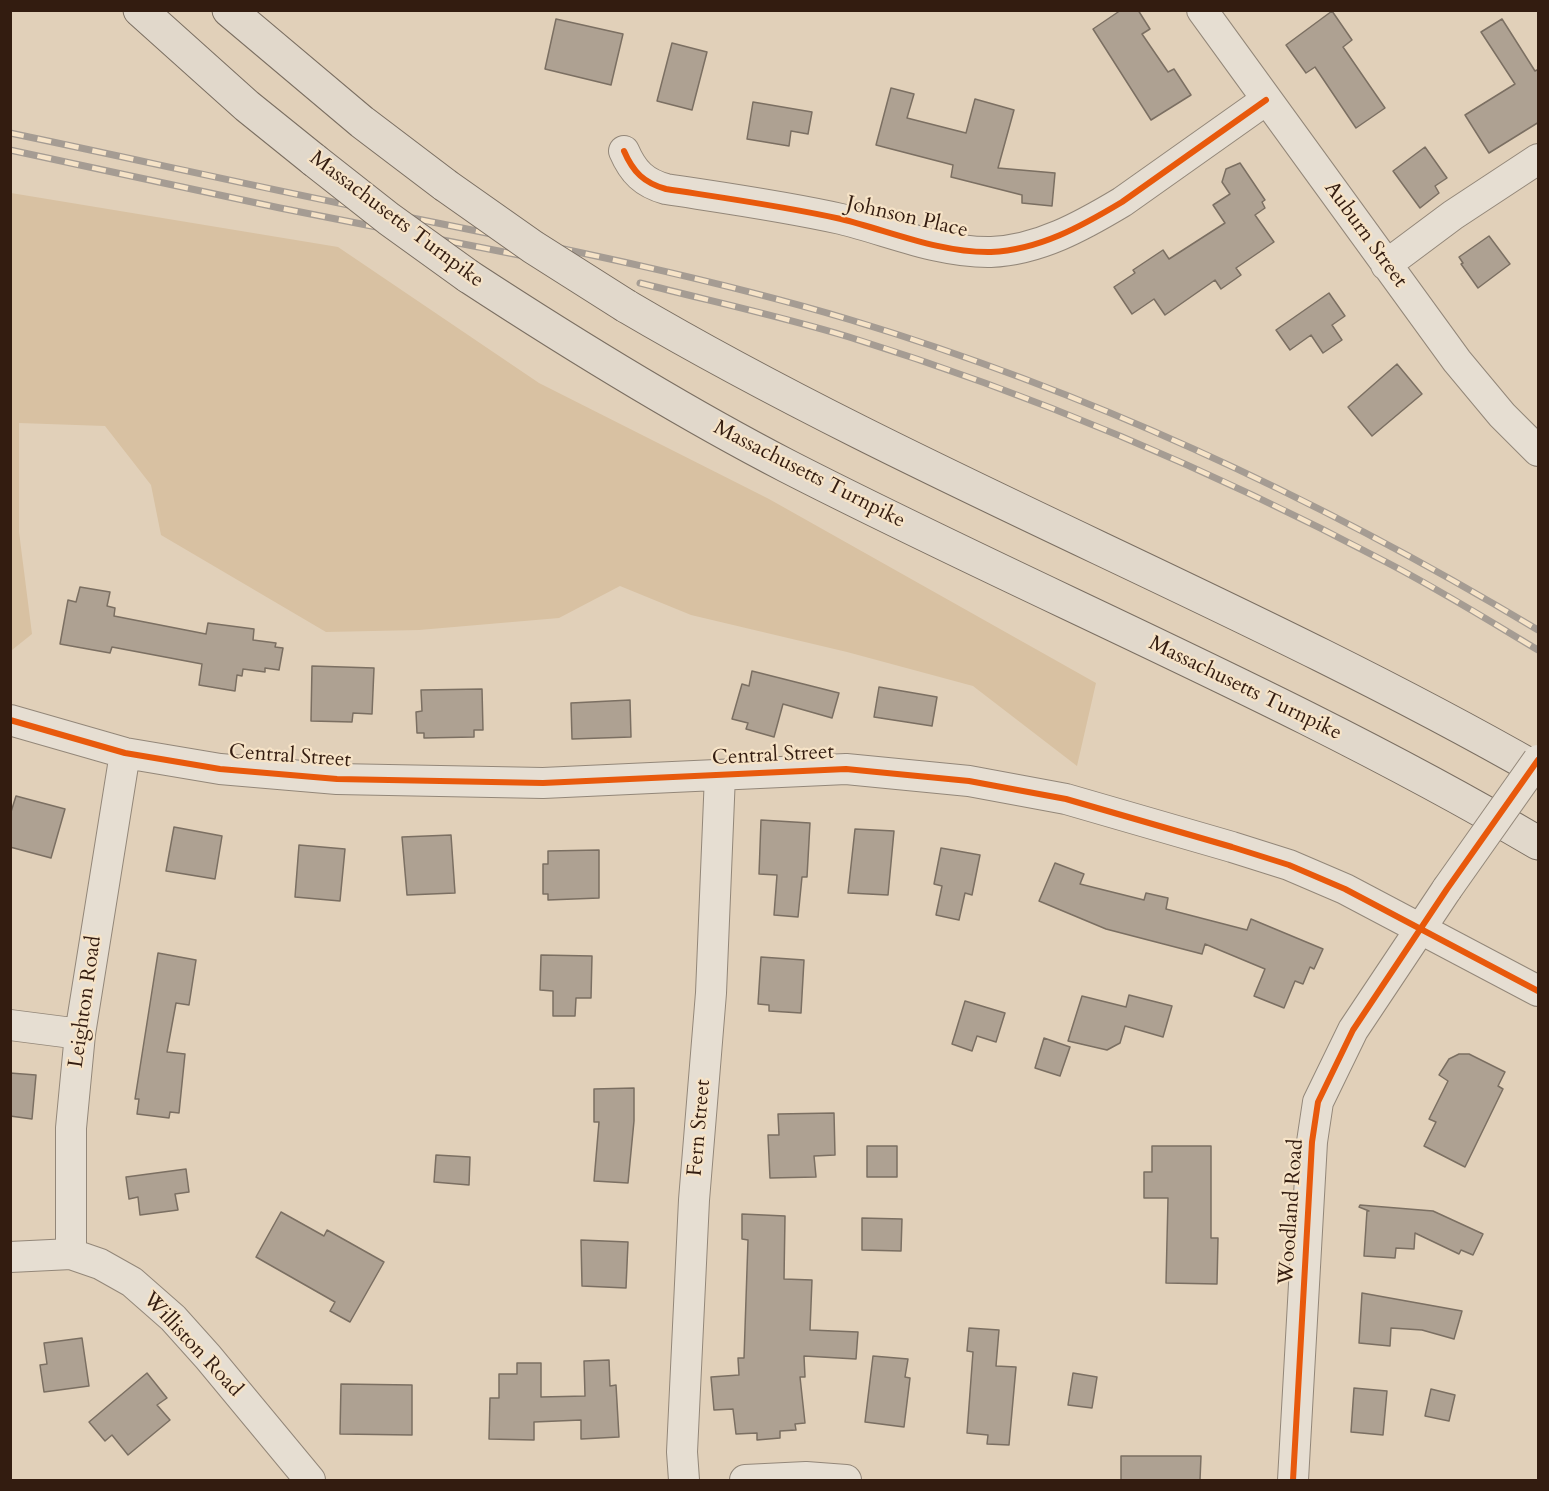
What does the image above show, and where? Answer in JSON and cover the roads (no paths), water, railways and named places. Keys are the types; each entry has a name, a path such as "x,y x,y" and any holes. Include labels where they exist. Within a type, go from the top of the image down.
{"highway":[{"name":"Massachusetts Turnpike","path":"140,10 247,106 381,213 468,276 604,363 741,442 836,491 1359,744 1469,802 1539,843"},
{"path":"229,10 362,122 446,185 533,247 626,306 848,427 1337,664 1539,770"}],"street":[{"name":"Auburn Street","path":"1202,10 1386,265 1479,389 1539,451"},
{"name":"Johnson Place","path":"624,151 636,172 644,180 666,189 808,212 950,248 992,252 1013,249 1056,237 1100,215 1122,202 1266,100"},
{"path":"1386,265 1453,215 1539,159"},
{"name":"Central Street","path":"10,720 125,753 220,769 337,779 543,783 846,769 969,781 1066,799 1289,865 1345,889 1539,991"},
{"name":"Leighton Road","path":"71,1254 71,1128 80,1034 125,753"},
{"name":"Woodland Road","path":"1293,1480 1312,1142 1318,1102 1353,1030 1447,889 1539,760"},
{"name":"Fern Street","path":"684,1480 682,1452 693,1212 711,993 720,775"},
{"path":"10,1025 80,1034"},
{"name":"Williston Road","path":"10,1257 71,1254 100,1264 132,1282 173,1318 310,1480"},
{"path":"745,1480 806,1477 846,1480"}],"railway":[{"path":"10,133 550,246 732,287 851,320 941,349 1118,416 1290,494 1374,537 1538,630"},
{"path":"10,150 280,208 570,265"},
{"path":"640,283 849,337 987,384 1123,437 1256,497 1386,562 1538,650"}]}
